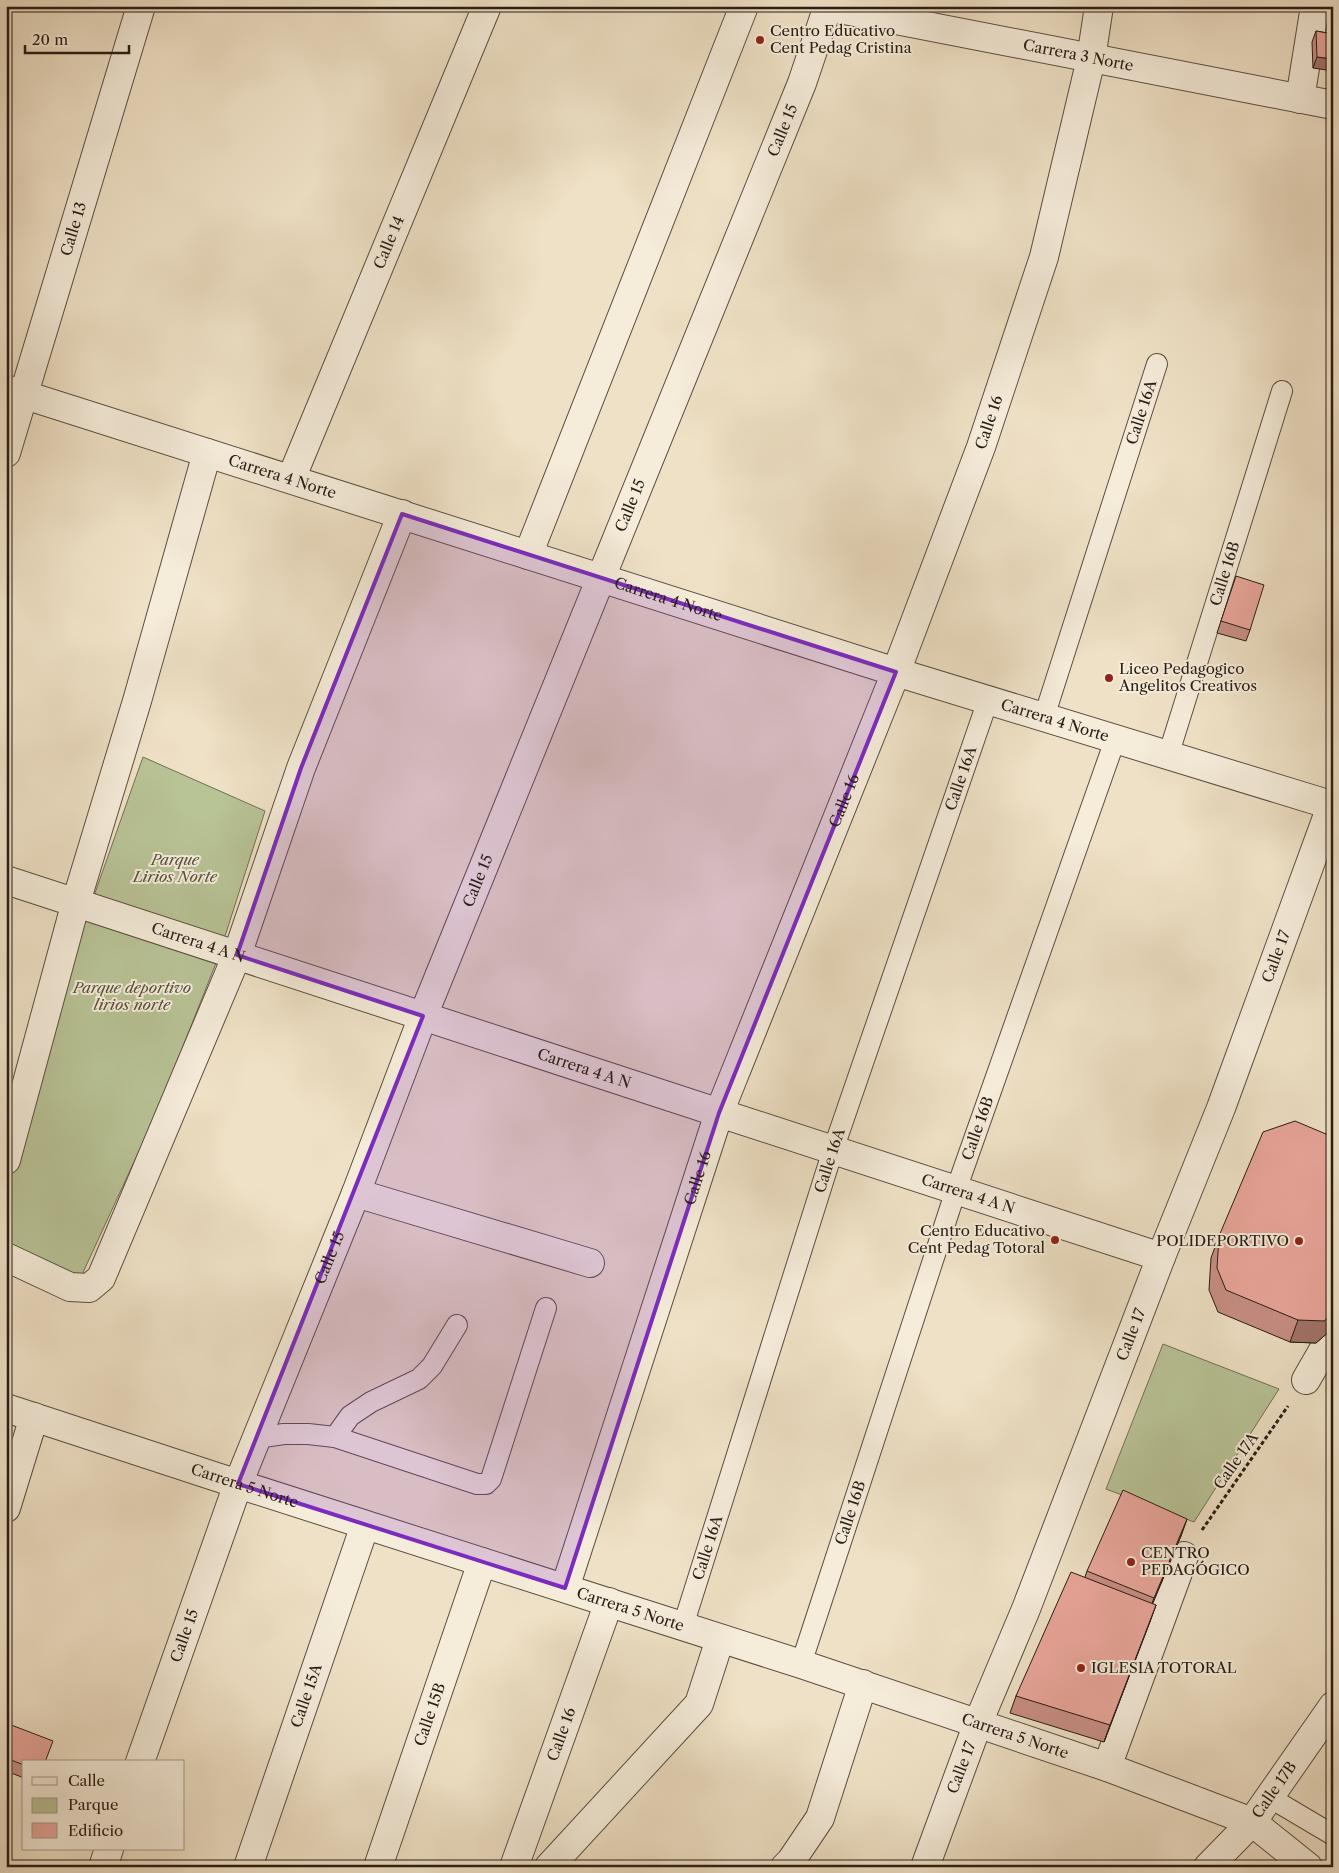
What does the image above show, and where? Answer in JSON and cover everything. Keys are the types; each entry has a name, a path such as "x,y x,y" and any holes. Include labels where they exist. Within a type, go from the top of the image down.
{"street":[{"name":"Calle 13","path":"6,453 15,392 141,6"},
{"name":"Calle 14","path":"291,479 488,6"},
{"path":"528,555 744,6"},
{"name":"Carrera 3 Norte","path":"826,6 1333,105"},
{"name":"Calle 15","path":"141,1760 238,1484 356,1193 423,1016 802,83 826,6"},
{"name":"Calle 16","path":"565,1588 719,1113 896,672 982,448 1044,257 1091,59 1099,6"},
{"path":"1300,99 1315,6"},
{"name":"Carrera 4 Norte","path":"15,392 896,672 1168,756 1332,803"},
{"path":"6,1160 76,902 138,701 207,453"},
{"path":"6,1257 70,1287 89,1288 102,1278 237,955 301,768 402,514"},
{"name":"Calle 17","path":"925,1867 978,1723 1026,1609 1161,1257 1221,1108 1332,803"},
{"name":"Carrera 4 A N","path":"6,880 1161,1257"},
{"path":"356,1193 590,1263"},
{"path":"1306,1380 1333,1333"},
{"name":"Carrera 5 Norte","path":"6,1408 863,1684 1107,1767 1252,1822 1308,1867"},
{"path":"6,1508 15,1450 34,1417"},
{"name":"Calle 15A","path":"248,1867 365,1525"},
{"path":"1107,1767 1184,1556"},
{"name":"Calle 15B","path":"378,1867 482,1562"},
{"name":"Calle 16","path":"514,1867 609,1602"},
{"path":"549,1867 699,1704 720,1639"},
{"path":"785,1867 820,1818 863,1684"},
{"name":"Calle 17B","path":"1208,1867 1252,1822 1333,1706"},
{"path":"103,1867 109,1850"}],"lane":[{"name":"Calle 16A","path":"1044,717 1157,364"},
{"name":"Calle 16B","path":"1168,756 1282,392"},
{"name":"Calle 16A","path":"683,1626 833,1150 988,700"},
{"name":"Calle 16B","path":"801,1664 956,1190 1115,740"},
{"path":"256,1438 284,1434 335,1437 477,1484 486,1484 491,1479 546,1308"},
{"path":"335,1437 350,1416 371,1402 419,1379 432,1366 457,1325"},
{"path":"1269,1797 1333,1835"}],"path":[{"name":"Calle 17A","path":"1184,1556 1306,1380"}],"highlighted area":[{"path":"402,514 896,672 719,1113 565,1588 238,1484 423,1016 237,955 301,768"}],"green space":[{"name":"Parque deportivo lirios norte","path":"143,757 265,811 218,958 157,1112 80,1279 6,1247 6,1180 89,910"},
{"path":"1163,1344 1279,1389 1194,1522 1106,1489"}],"building":[{"path":"1316,31 1333,34 1333,59 1317,57"},
{"path":"1236,576 1264,585 1250,630 1221,621"},
{"path":"1295,1121 1333,1137 1333,1313 1324,1321 1298,1320 1226,1290 1217,1268 1219,1236 1263,1132"},
{"name":"CENTRO PEDAGÓGICO","path":"1123,1490 1187,1519 1154,1598 1087,1571"},
{"name":"IGLESIA TOTORAL","path":"1071,1572 1156,1605 1110,1725 1016,1696"},
{"path":"6,1723 53,1741 46,1760 22,1760 22,1764 6,1758"}],"place":[{"name":"Centro Educativo Cent Pedag Cristina","path":"760,40"},
{"name":"Liceo Pedagogico Angelitos Creativos","path":"1109,678"},
{"name":"Centro Educativo Cent Pedag Totoral","path":"1055,1240"},
{"name":"POLIDEPORTIVO","path":"1299,1241"},
{"name":"CENTRO PEDAGÓGICO","path":"1131,1562"},
{"name":"IGLESIA TOTORAL","path":"1081,1668"}],"park label":[{"name":"Parque Lirios Norte","path":"175,868"}]}
